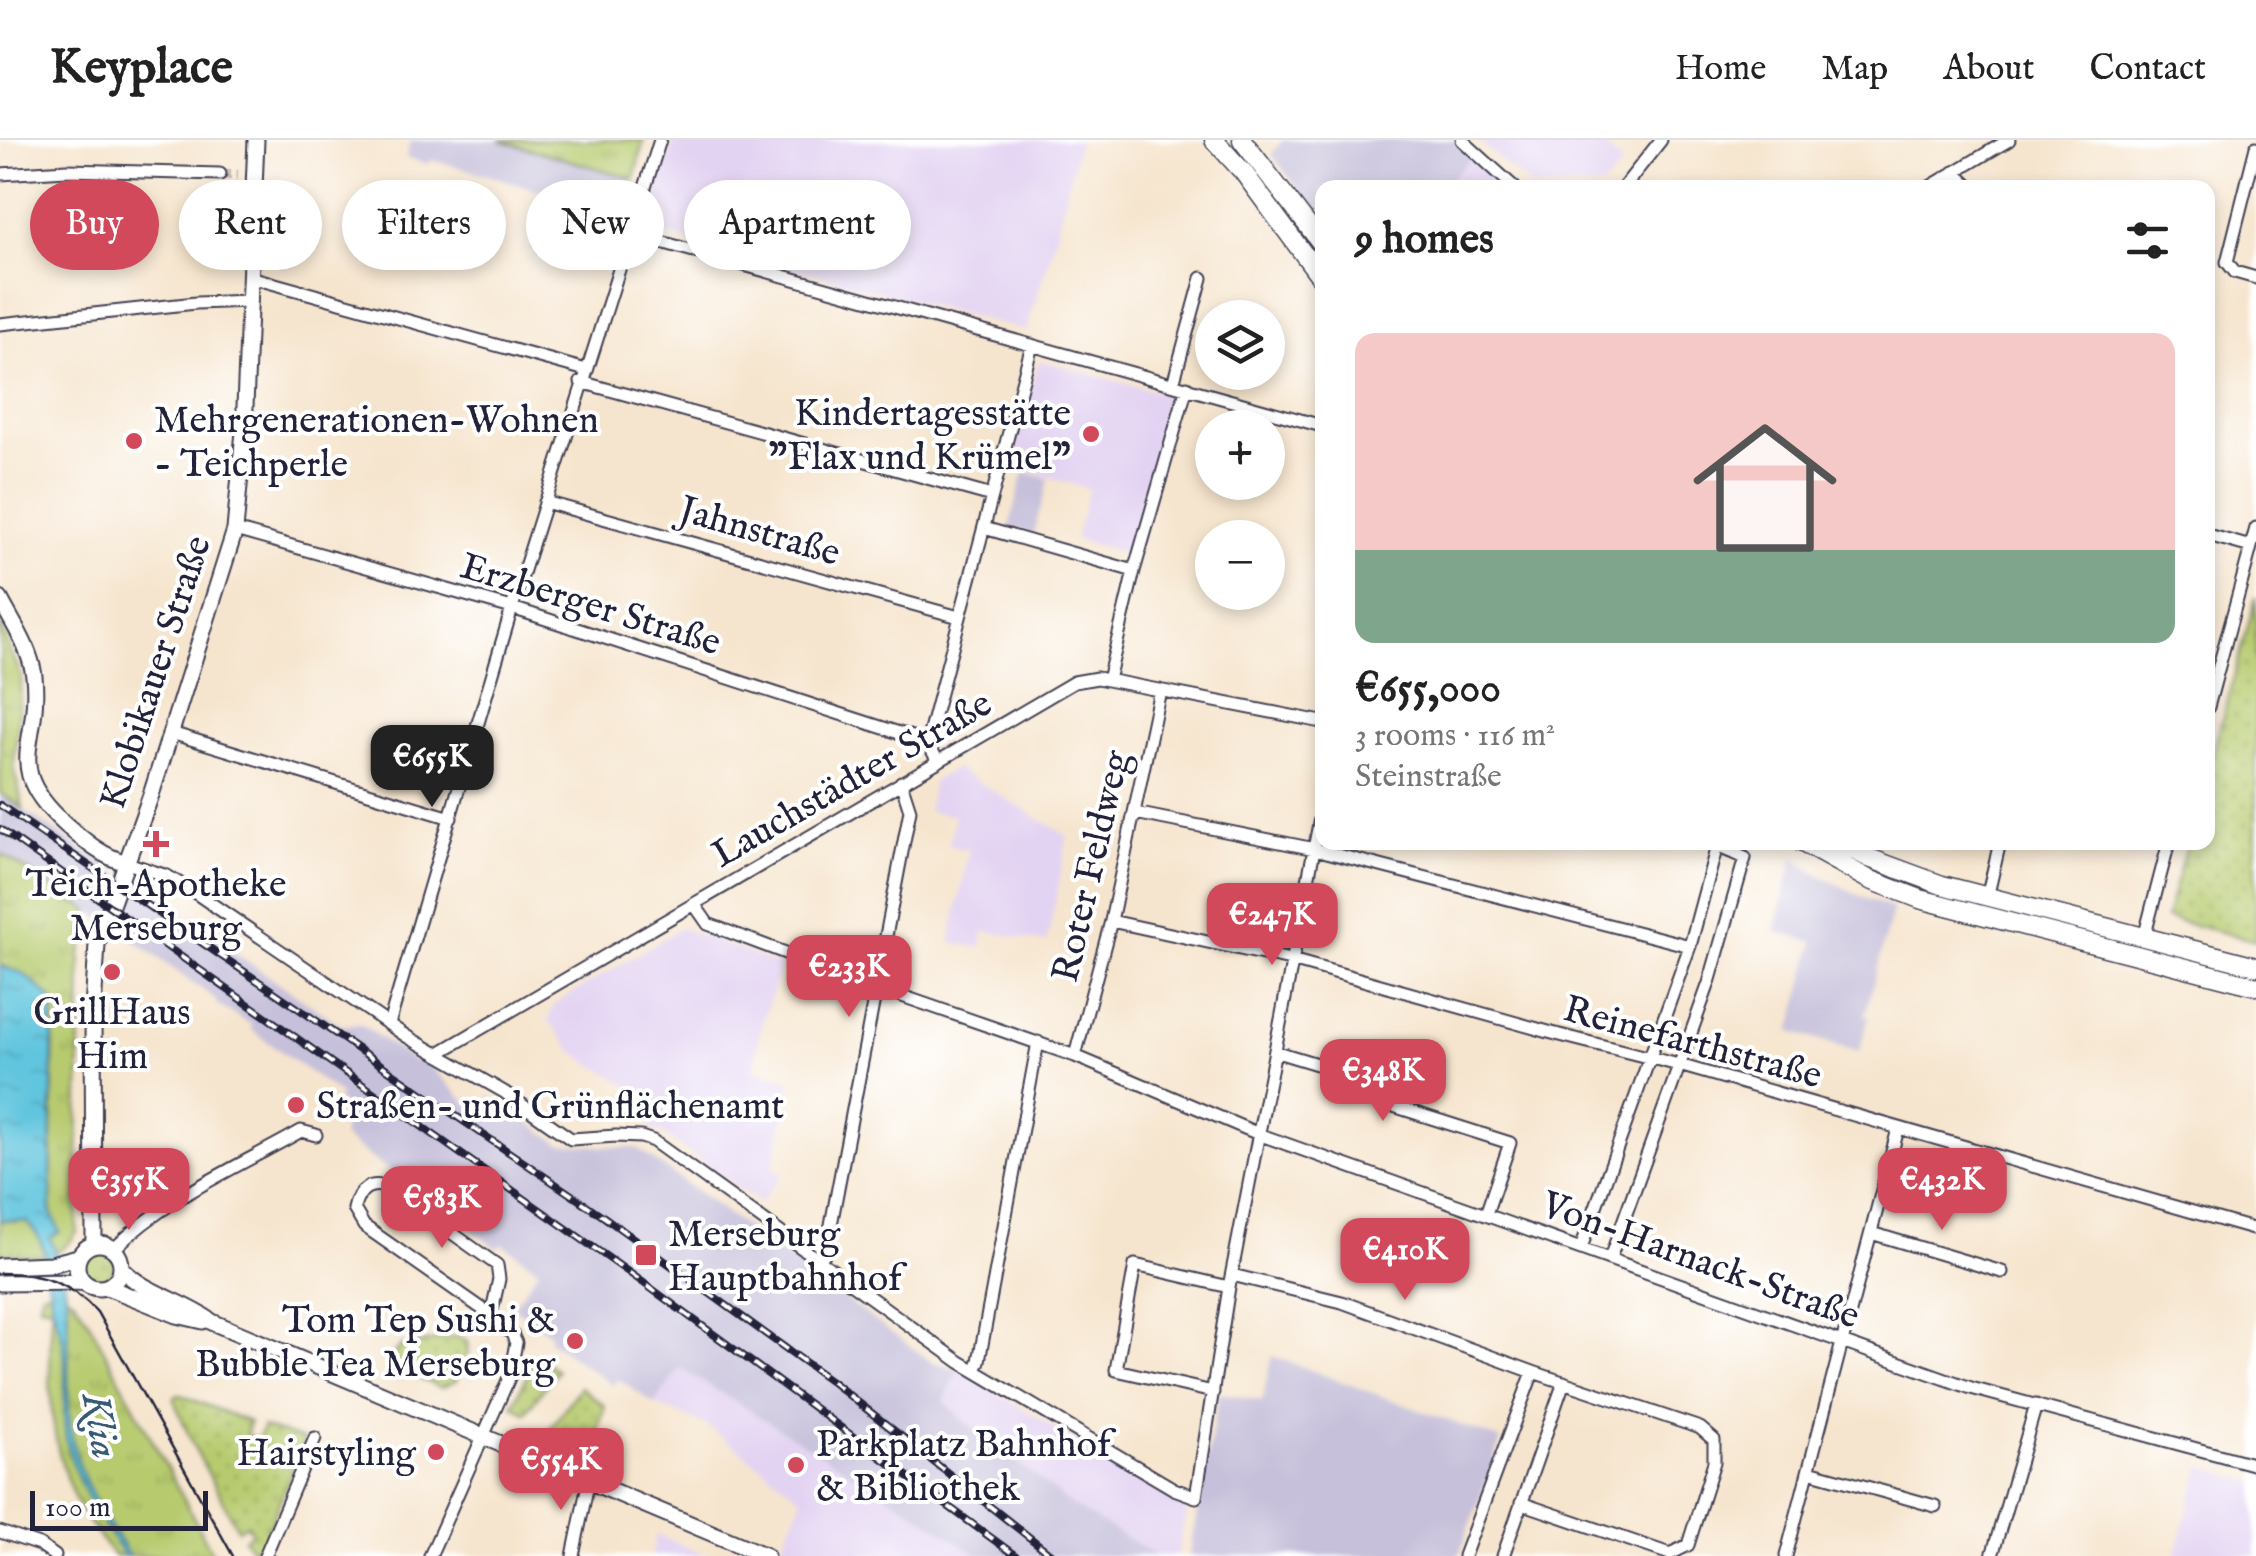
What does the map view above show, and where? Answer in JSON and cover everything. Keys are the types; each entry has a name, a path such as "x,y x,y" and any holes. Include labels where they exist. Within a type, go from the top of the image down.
{"main road":[{"path":"1214,140 1244,173 1315,269"},
{"path":"1242,140 1315,235"},
{"path":"1815,850 1868,879 1920,899 2256,986"},
{"path":"1856,850 1904,872 1987,898 2256,966"}],"street":[{"name":"Klobikauer Straße","path":"94,1244 94,962 102,922 171,733 234,530 244,431 250,277 246,176 256,140"},
{"path":"647,180 660,140"},
{"path":"1462,140 1506,180"},
{"path":"1628,180 1661,140"},
{"path":"1941,180 2009,140"},
{"path":"2256,148 2226,262 2235,272 2256,278"},
{"path":"0,174 67,170 220,174"},
{"path":"1954,172 1962,180"},
{"path":"664,242 1315,424"},
{"path":"389,1024 617,270"},
{"path":"250,277 992,496"},
{"path":"1173,384 1202,278"},
{"path":"0,324 249,300"},
{"path":"938,761 927,742 1032,345"},
{"path":"1108,680 1134,571 1187,387"},
{"name":"Jahnstraße","path":"545,502 959,616"},
{"path":"984,528 1134,571"},
{"path":"2215,680 2256,528"},
{"name":"Erzberger Straße","path":"234,530 512,608 927,742"},
{"path":"2215,538 2250,548"},
{"path":"0,598 32,666 26,767 30,785 54,814 88,843 110,858 167,876 197,894 389,1024 504,1092 571,1139 628,1136 653,1142 975,1371 1174,1489 1196,1497 1230,1281 1315,848 1135,813"},
{"name":"Lauchstädter Straße","path":"439,1054 1074,682 1088,678 1108,680 1315,721"},
{"name":"Roter Feldweg","path":"1074,1056 1111,921 1160,690"},
{"path":"171,733 451,818"},
{"path":"820,1260 826,1251 910,810 901,782"},
{"path":"1323,850 1690,946"},
{"path":"1581,1248 1690,946 1713,850"},
{"path":"1610,1258 1708,983 1745,858 1727,850"},
{"path":"1987,898 1998,850"},
{"path":"2144,938 2167,850"},
{"name":"Von-Harnack-Straße","path":"694,904 708,924 1038,1042 1261,1134 1971,1388 2256,1465"},
{"name":"Reinefarthstraße","path":"1111,921 1294,960 1679,1064 2256,1230"},
{"path":"975,1371 980,1361 1038,1042"},
{"path":"1277,1052 1360,1078 1384,1103 1510,1143 1486,1214"},
{"path":"1786,1556 1898,1129"},
{"path":"114,1249 138,1226 174,1203 301,1132 316,1135"},
{"path":"430,1556 516,1355 512,1334 491,1315 360,1223 354,1210 356,1198 364,1188 377,1184 390,1189 496,1264 500,1279 491,1315"},
{"path":"1871,1233 2002,1272"},
{"path":"0,1266 38,1266 78,1257 94,1244 104,1244 114,1249 122,1269 136,1282 212,1322"},
{"path":"78,1257 77,1270 82,1282"},
{"path":"1214,1392 1116,1370 1134,1264 1342,1302 1710,1433 1717,1451 1685,1549 1670,1554 1521,1503"},
{"path":"0,1283 82,1282 96,1289 117,1280 122,1269"},
{"path":"107,1287 178,1315 212,1322 766,1556"},
{"path":"1464,1556 1534,1372"},
{"path":"1503,1556 1564,1382"},
{"path":"1992,1556 2036,1404"},
{"path":"264,1556 315,1438"},
{"path":"1810,1471 1935,1506"},
{"path":"574,1556 589,1479"},
{"path":"0,1532 39,1545 55,1556"}],"shaded area":[{"path":"411,140 499,140 634,179 526,180 526,186 431,160 429,164 406,158"},
{"path":"674,140 1079,140 1053,246 1026,331 799,270 911,270 911,180 684,180 684,239 664,234 661,180"},
{"path":"1283,140 1453,140 1472,157 1450,180 1315,180 1315,210 1271,154"},
{"path":"1478,140 1598,140 1623,164 1609,180 1523,180"},
{"path":"1472,157 1497,180 1450,180"},
{"name":"Kindertagesstätte \"Flax und Krümel\"","path":"1039,360 1168,395 1171,402 1128,554 1075,539 1089,489 1011,466"},
{"path":"1024,472 1049,479 1033,534 1009,527"},
{"path":"955,768 1068,836 1047,943 984,931 980,948 950,942 969,850 949,846 954,816 927,811 933,781"},
{"path":"0,794 341,1025 361,1024 415,1062 422,1058 478,1114 490,1096 561,1144 637,1148 933,1363 959,1370 944,1401 961,1418 1075,1508 1157,1556 978,1556 918,1514 680,1368 654,1404 618,1379 612,1385 548,1339 551,1334 513,1307 539,1269 501,1243 497,1248 342,1137 346,1112 337,1097 341,1095 250,1029 252,1025 219,1006 214,998 115,927 0,853"},
{"path":"1794,857 1862,897 1893,908 1859,1052 1791,1032 1814,942 1775,931"},
{"path":"681,928 781,966 761,1026 753,1070 791,1080 773,1168 782,1175 760,1203 659,1131 650,1131 651,1098 576,1055 547,1019 553,1005"},
{"path":"1272,1356 1501,1440 1459,1556 1189,1556 1219,1393 1262,1401"},
{"path":"680,1368 918,1514 978,1556 778,1555 802,1498 705,1424 654,1404"},
{"path":"959,1370 1187,1508 1177,1556 1157,1556 1075,1508 961,1418 944,1401"},
{"path":"2201,1467 2256,1483 2256,1556 2175,1556"},
{"path":"656,1534 683,1546 709,1556 652,1556"}],"green space":[{"path":"499,140 644,140 634,179"},
{"path":"2256,597 2256,941 2166,918 2185,850 2215,850 2215,745"},
{"path":"0,623 22,677 14,767 23,809 0,793"},
{"path":"0,853 89,910 81,955 77,1232 62,1249 44,1255 0,1254 0,1220 27,1222 51,1212 54,1005 0,966"},
{"path":"99,1250 110,1254 114,1265 110,1276 99,1280 88,1276 84,1265 88,1254"},
{"path":"56,1290 74,1299 88,1320 214,1556 114,1556 82,1512 68,1482 55,1433 50,1382 53,1306 39,1304 42,1292"},
{"path":"458,1336 467,1342 468,1352 456,1381 441,1388 402,1371 391,1356 401,1347"},
{"path":"536,1356 557,1370 525,1413 513,1405"},
{"path":"580,1387 605,1406 594,1441 583,1448 549,1430"},
{"path":"181,1395 249,1422 246,1435 258,1439 263,1427 304,1440 259,1547 251,1548 244,1539 252,1533 247,1524 238,1529 193,1445 174,1400"}],"water":[{"path":"0,966 23,973 53,1000 51,1212 60,1232 50,1238 65,1285 68,1310 72,1438 87,1484 129,1556 124,1556 97,1514 70,1454 65,1425 64,1349 43,1247 27,1222 0,1220"}],"tunnel":[{"path":"220,174 238,175"}],"tram line":[{"path":"0,1273 53,1281 76,1293 97,1312 233,1556"}],"railway":[{"path":"0,805 604,1217 831,1381 1053,1556"},
{"path":"0,829 641,1281 1016,1556"}],"place":[{"name":"Kindertagesstätte \"Flax und Krümel\"","path":"1091,434"},
{"name":"Mehrgenerationen-Wohnen - Teichperle","path":"134,441"},
{"name":"Teich-Apotheke Merseburg","path":"156,844"},
{"name":"GrillHaus Him","path":"112,972"},
{"name":"Straßen- und Grünflächenamt","path":"296,1105"},
{"name":"Merseburg Hauptbahnhof","path":"646,1255"},
{"name":"Tom Tep Sushi & Bubble Tea Merseburg","path":"575,1341"},
{"name":"Hairstyling","path":"436,1452"},
{"name":"Parkplatz Bahnhof & Bibliothek","path":"796,1465"}],"water label":[{"name":"Klia","path":"102,1425"}]}
